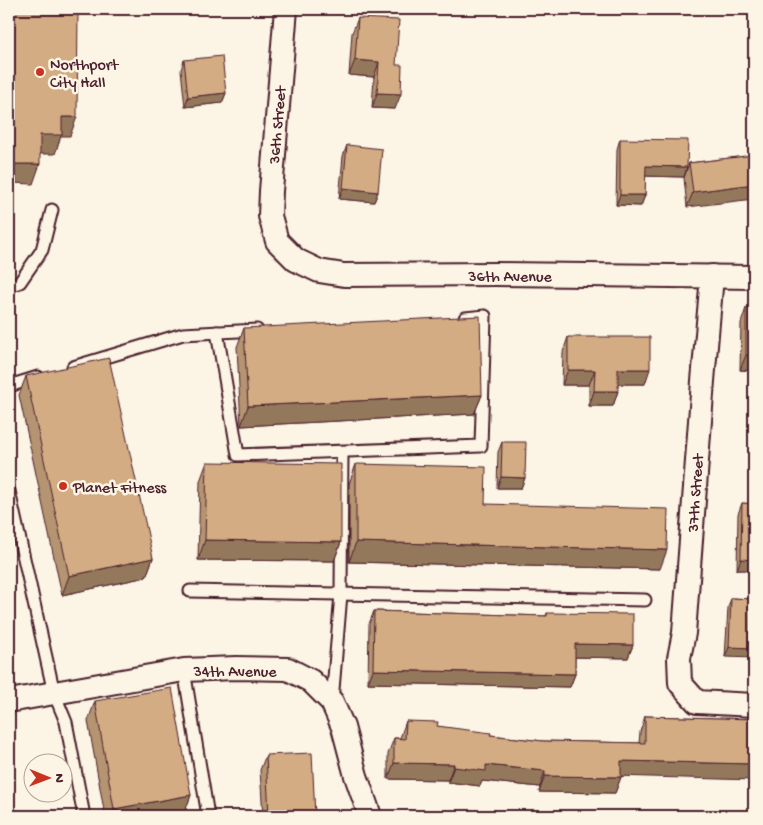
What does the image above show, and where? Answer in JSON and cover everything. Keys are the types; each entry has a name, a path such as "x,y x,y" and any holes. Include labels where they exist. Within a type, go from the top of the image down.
{"street":[{"name":"36th Street","path":"277,241 270,216 270,190 286,9"},
{"name":"36th Avenue","path":"277,241 296,260 319,271 344,275 496,274 754,277"},
{"name":"37th Street","path":"712,276 684,633 680,658 680,683 697,702 754,705"},
{"name":"34th Avenue","path":"9,701 184,670 236,668 288,670 311,681 332,702 344,726 356,776 370,816"}],"lane":[{"path":"9,286 20,282 42,250 52,210"},
{"path":"217,332 238,455 481,446 485,316 455,318"},
{"path":"64,369 183,334 267,329"},
{"path":"9,386 46,375"},
{"path":"332,702 341,594 342,452"},
{"path":"9,492 54,693 66,722 84,816"},
{"path":"190,591 645,600"},
{"path":"184,670 208,816"}],"building":[{"name":"Northport City Hall","path":"9,9 78,9 77,117 62,117 62,135 40,135 40,164 12,164 11,181 9,181"},
{"path":"358,18 399,20 396,65 402,65 401,94 377,93 379,62 355,60"},
{"path":"222,56 226,93 188,97 184,60"},
{"path":"620,139 688,140 687,167 646,166 645,195 620,195"},
{"path":"347,145 382,149 378,192 343,188"},
{"path":"754,155 754,184 693,192 689,163"},
{"path":"746,308 754,308 754,356 746,355"},
{"path":"480,316 482,395 248,406 244,328"},
{"path":"568,337 650,337 650,369 618,369 618,391 594,391 595,370 568,370"},
{"path":"109,358 153,558 69,576 26,376"},
{"path":"502,442 526,442 525,478 501,477"},
{"path":"207,462 341,464 341,542 205,540"},
{"path":"356,464 486,467 485,504 668,509 667,550 356,542"},
{"path":"742,503 754,504 754,560 741,559"},
{"path":"731,598 754,599 754,648 729,647"},
{"path":"374,611 547,616 547,613 633,614 633,645 575,644 575,674 373,670"},
{"path":"172,688 191,795 114,809 95,701"},
{"path":"645,716 754,719 754,764 621,761 621,777 545,776 545,771 486,765 486,771 454,767 454,764 394,763 394,738 405,739 406,721 438,722 437,726 543,741 645,743"},
{"path":"312,753 315,816 269,816 266,755"}],"place":[{"name":"Northport City Hall","path":"40,72"},
{"name":"Planet Fitness","path":"63,486"}]}
